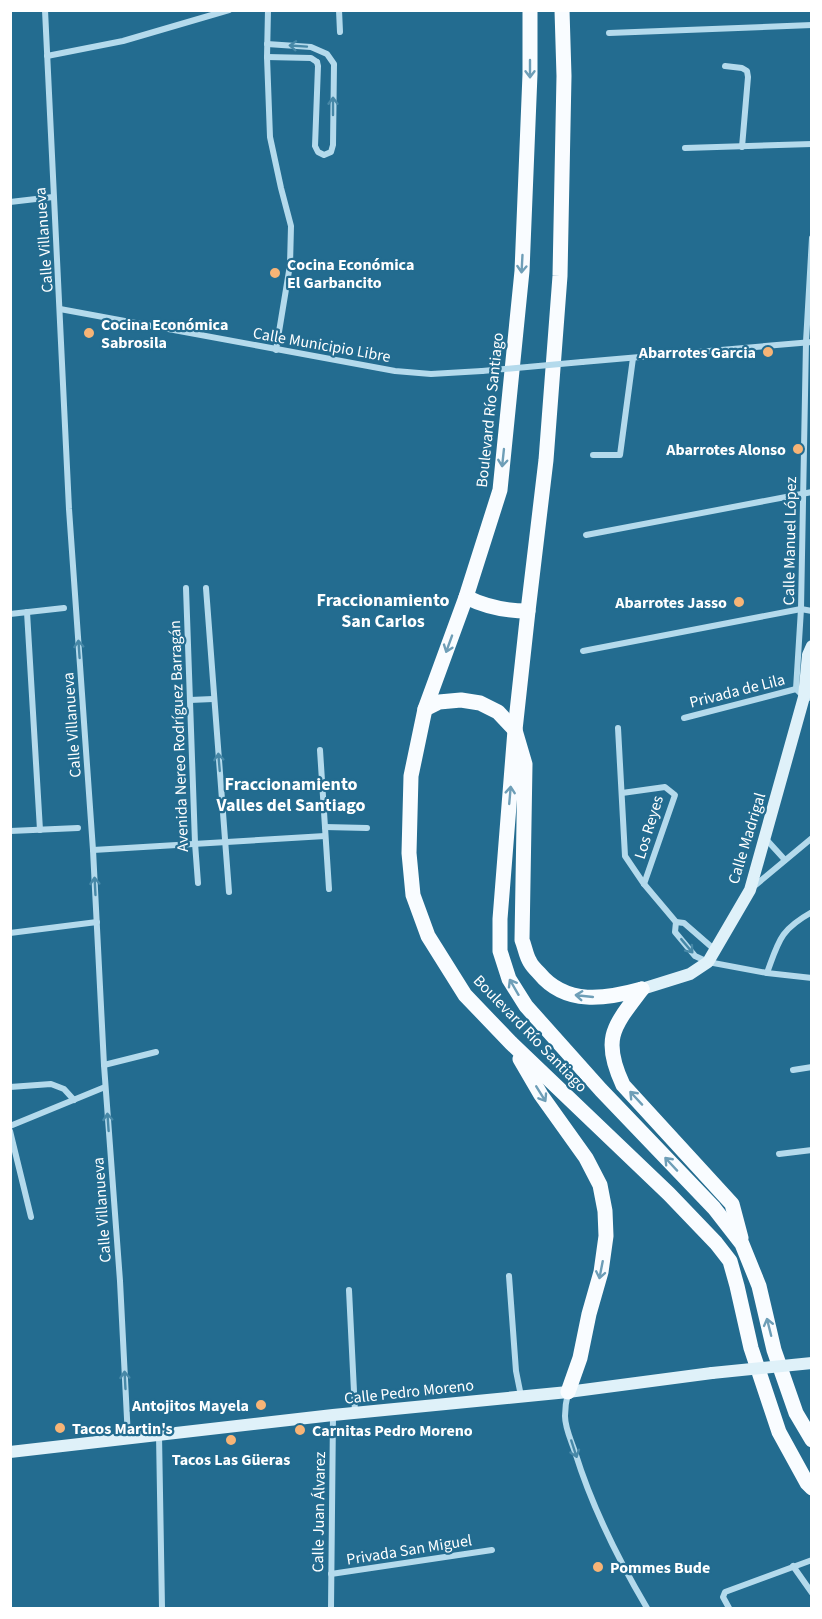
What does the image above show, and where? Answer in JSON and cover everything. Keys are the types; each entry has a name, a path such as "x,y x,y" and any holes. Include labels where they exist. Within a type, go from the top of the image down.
{"main road":[{"name":"Boulevard Río Santiago","path":"530,10 530,75 522,271 500,490 466,597 425,709 411,776 409,853 413,895 428,936 465,995 511,1043 669,1194 730,1261 751,1348 779,1432 812,1488"},
{"name":"Boulevard Río Santiago","path":"562,10 564,76 560,276 546,460 515,730 500,919 500,951 509,979 526,1006 714,1208 742,1244 759,1286 774,1350 796,1413 812,1440"},
{"path":"466,597 496,609 528,611"},
{"path":"425,709 439,702 461,700 480,703 498,712 515,730 525,764 522,940 530,962 552,987 566,994 587,998 612,997 642,989"},
{"path":"642,989 619,1020 611,1037 611,1053 615,1067 623,1085 732,1204 742,1244"},
{"path":"511,1043 541,1095 586,1158 600,1185 605,1210 606,1236 601,1272 580,1358 568,1392"}],"street":[{"name":"Calle Villanueva","path":"45,10 69,509 93,850 105,1087 120,1281 128,1438"},
{"path":"47,56 123,41 229,10"},
{"path":"268,10 270,137 291,226 290,265 276,350"},
{"path":"339,10 340,32"},
{"path":"609,33 812,25"},
{"path":"267,44 311,47 327,54 333,64 333,145 331,152 324,154 318,152 315,146 318,66 316,62 311,58 267,57"},
{"path":"316,62 327,54"},
{"path":"725,66 742,68 747,71 742,147"},
{"path":"685,148 812,144"},
{"path":"10,202 53,197"},
{"name":"Calle Manuel López","path":"804,695 801,609 803,494 812,238"},
{"name":"Calle Municipio Libre","path":"60,309 395,371 431,374 809,342"},
{"path":"593,455 620,455 633,358"},
{"path":"586,535 812,492"},
{"name":"Avenida Nereo Rodríguez Barragán","path":"186,588 198,883"},
{"name":"Avenida Nereo Rodríguez Barragán","path":"206,588 229,892"},
{"path":"10,614 64,608"},
{"path":"583,651 801,609 812,611"},
{"path":"27,612 40,830"},
{"name":"Calle Madrigal","path":"708,962 750,890 804,695 808,655 812,646"},
{"name":"Privada de Lila","path":"684,718 804,695"},
{"path":"190,700 213,699"},
{"name":"Los Reyes","path":"618,728 625,856 644,884 676,922 684,923 715,950"},
{"path":"320,750 329,889"},
{"name":"Los Reyes","path":"622,793 665,787 675,795 644,884"},
{"path":"325,827 367,828"},
{"path":"10,831 78,828"},
{"path":"93,850 325,836"},
{"path":"765,838 785,860"},
{"path":"750,890 812,838"},
{"path":"767,973 779,940 791,924 812,912"},
{"path":"10,933 97,922"},
{"name":"Los Reyes","path":"676,922 675,932 695,956 708,962"},
{"path":"642,989 690,974 708,962 767,973 812,978"},
{"path":"104,1065 156,1052"},
{"path":"793,1070 812,1067"},
{"path":"10,1087 51,1084 64,1089 74,1100"},
{"path":"10,1126 105,1087"},
{"path":"10,1131 31,1217"},
{"path":"779,1154 812,1150"},
{"path":"509,1276 516,1371 521,1397"},
{"path":"349,1290 355,1413"},
{"name":"Calle Pedro Moreno","path":"10,1452 333,1415 568,1392 712,1373 812,1364"},
{"path":"568,1392 565,1406 566,1425 579,1467 626,1573 647,1608"},
{"name":"Calle Juan Álvarez","path":"331,1608 333,1415"},
{"path":"159,1435 162,1608"},
{"name":"Privada San Miguel","path":"331,1574 492,1550"},
{"path":"727,1608 723,1597 725,1592 812,1560"},
{"path":"793,1566 812,1593"}],"place":[{"name":"Cocina Económica El Garbancito","path":"275,273"},
{"name":"Cocina Económica Sabrosila","path":"89,333"},
{"name":"Abarrotes Garcia","path":"768,352"},
{"name":"Abarrotes Alonso","path":"798,449"},
{"name":"Abarrotes Jasso","path":"739,602"},
{"name":"Antojitos Mayela","path":"261,1405"},
{"name":"Tacos Martin's","path":"60,1428"},
{"name":"Carnitas Pedro Moreno","path":"300,1430"},
{"name":"Tacos Las Güeras","path":"231,1440"},
{"name":"Pommes Bude","path":"598,1567"}],"district":[{"name":"Fraccionamiento San Carlos","path":"383,610"},
{"name":"Fraccionamiento Valles del Santiago","path":"291,794"}]}
